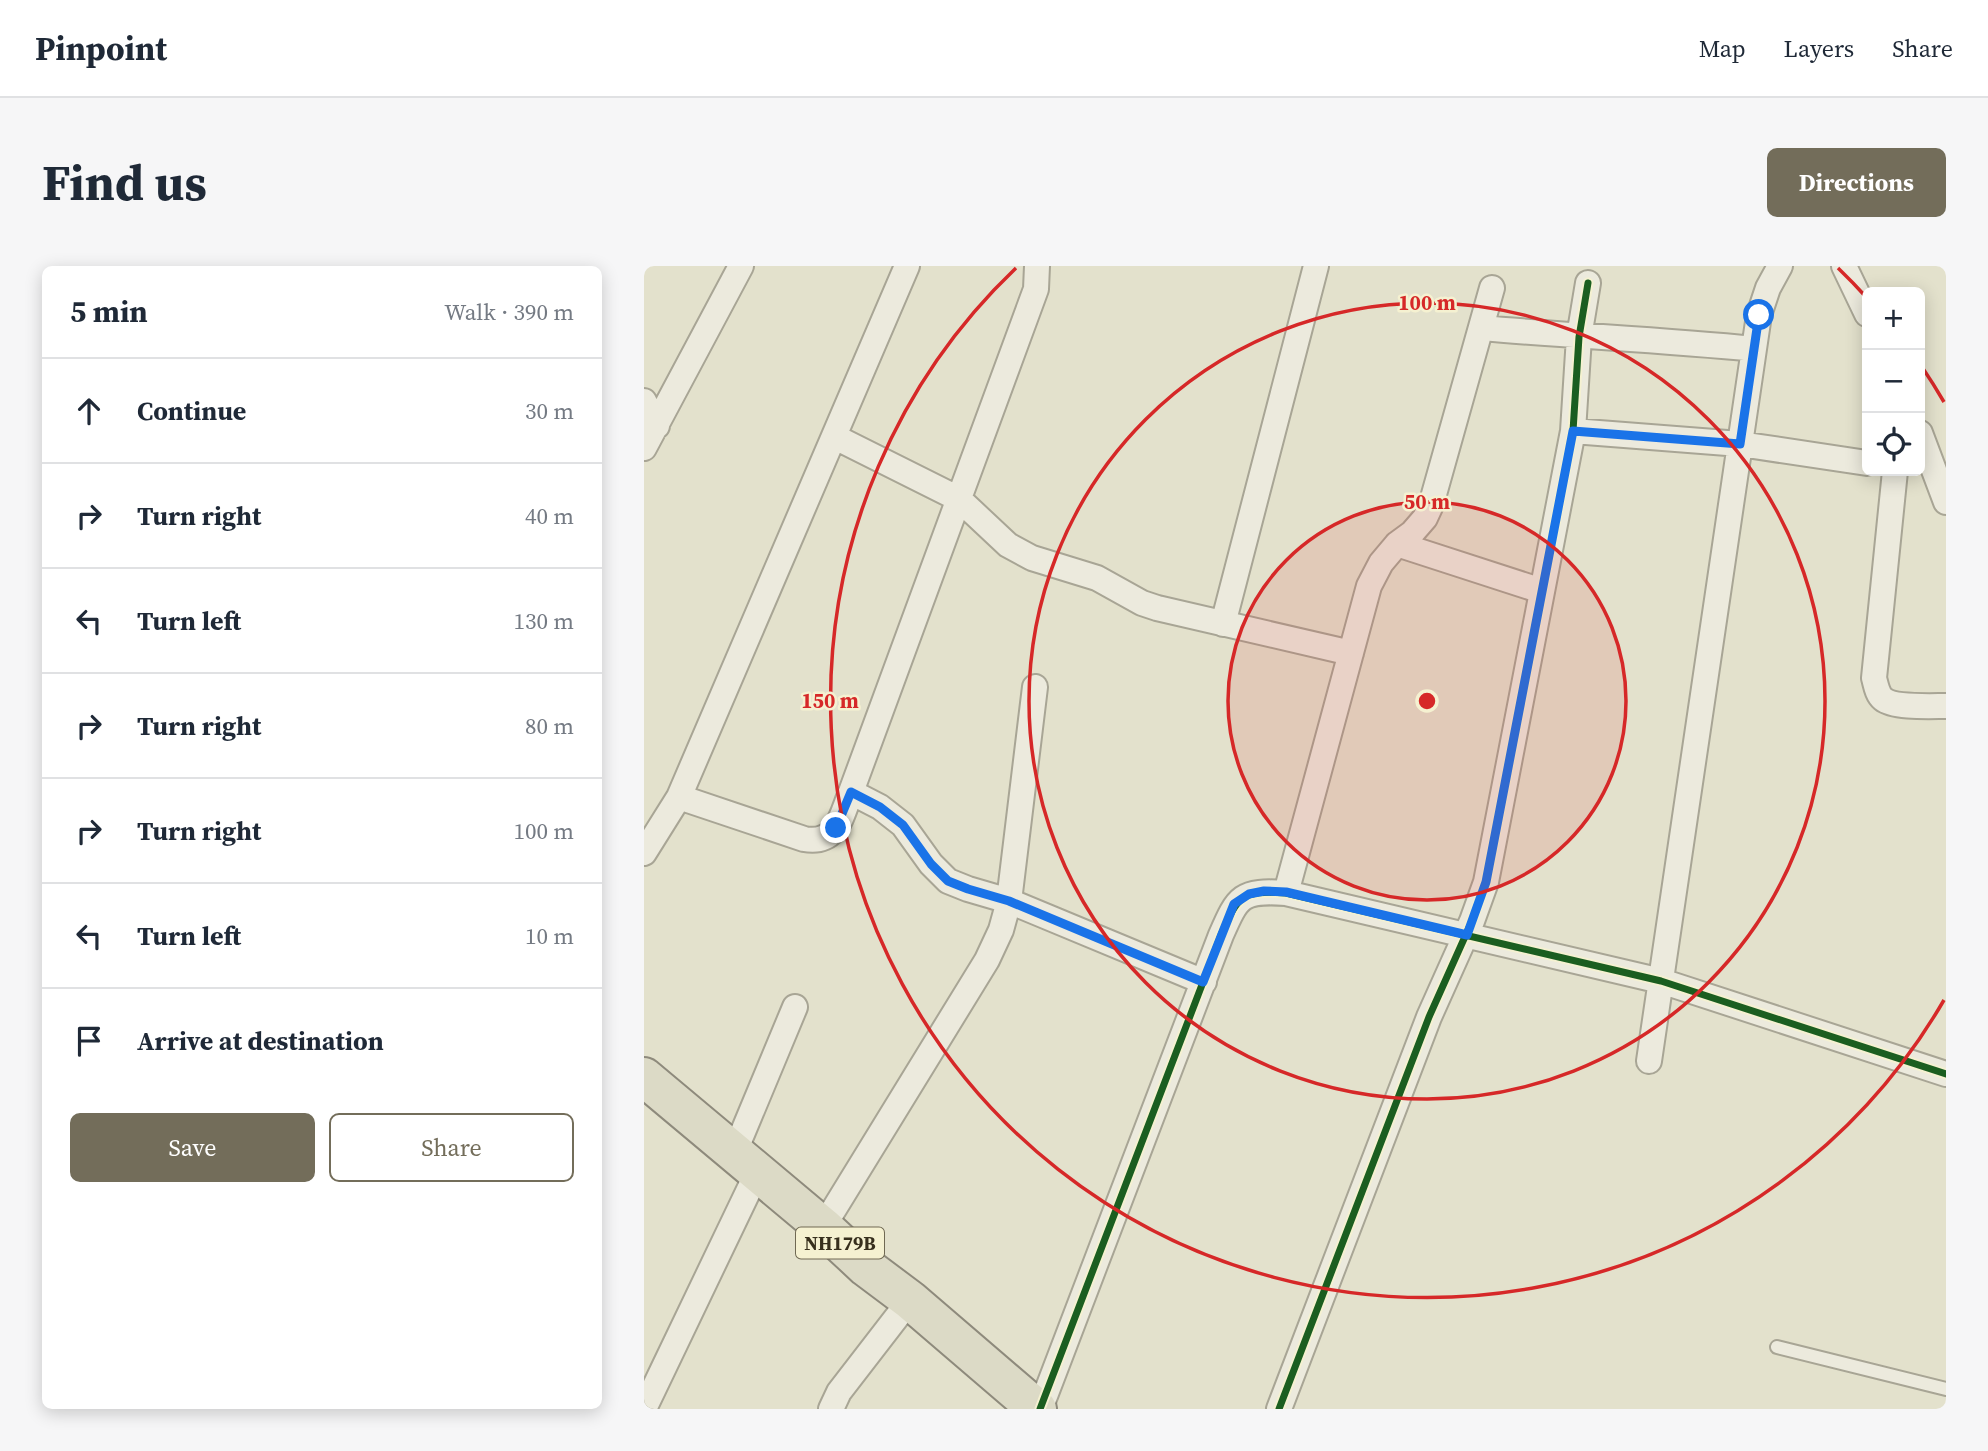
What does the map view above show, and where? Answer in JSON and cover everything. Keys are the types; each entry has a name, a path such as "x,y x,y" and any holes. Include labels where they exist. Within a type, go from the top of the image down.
{"highway":[{"name":"NH179B","path":"644,1077 747,1161 866,1267 910,1300 1039,1409"}],"street":[{"path":"644,448 741,266"},
{"path":"644,853 679,797 907,266"},
{"path":"679,797 794,837 817,842 828,838 836,828 1036,289 1037,266"},
{"path":"1223,624 1317,266"},
{"path":"1649,1061 1754,349 1762,306 1780,266"},
{"path":"1844,266 1862,304"},
{"path":"1279,1409 1429,1017 1467,935 1486,882 1573,431 1579,337 1588,283"},
{"path":"1286,892 1369,586 1381,563 1425,518 1431,505 1492,288"},
{"path":"1481,328 1754,349"},
{"path":"644,401 657,426"},
{"path":"1573,431 1740,444 1862,462"},
{"path":"835,437 958,499 1008,545 1032,558 1097,578 1142,603 1157,608 1351,653"},
{"path":"1929,452 1946,502"},
{"path":"1894,476 1874,678 1878,692 1884,700 1897,704 1946,706"},
{"path":"1397,544 1542,591"},
{"path":"823,1227 987,960 1002,930 1009,901 1035,687"},
{"path":"851,792 880,807 903,825 931,864 948,881 1009,901 1203,982"},
{"path":"1039,1409 1234,904 1249,894 1264,891 1286,892 1661,981 1946,1074"},
{"path":"644,1409 747,1161 795,1007"},
{"path":"831,1409 839,1392 910,1300"}],"lane":[{"path":"1777,1347 1946,1389"}],"cycle path":[{"path":"1279,1409 1429,1017 1472,921 1486,882 1573,431 1579,337 1588,283"},
{"path":"1040,1409 1221,935 1237,904 1250,895 1286,893 1661,981 1946,1074"}],"route":[{"path":"836,828 851,792 880,807 903,825 931,864 948,881 1009,901 1203,982 1234,904 1249,894 1264,891 1286,892 1467,935 1486,882 1573,431 1740,444 1759,315"}]}
